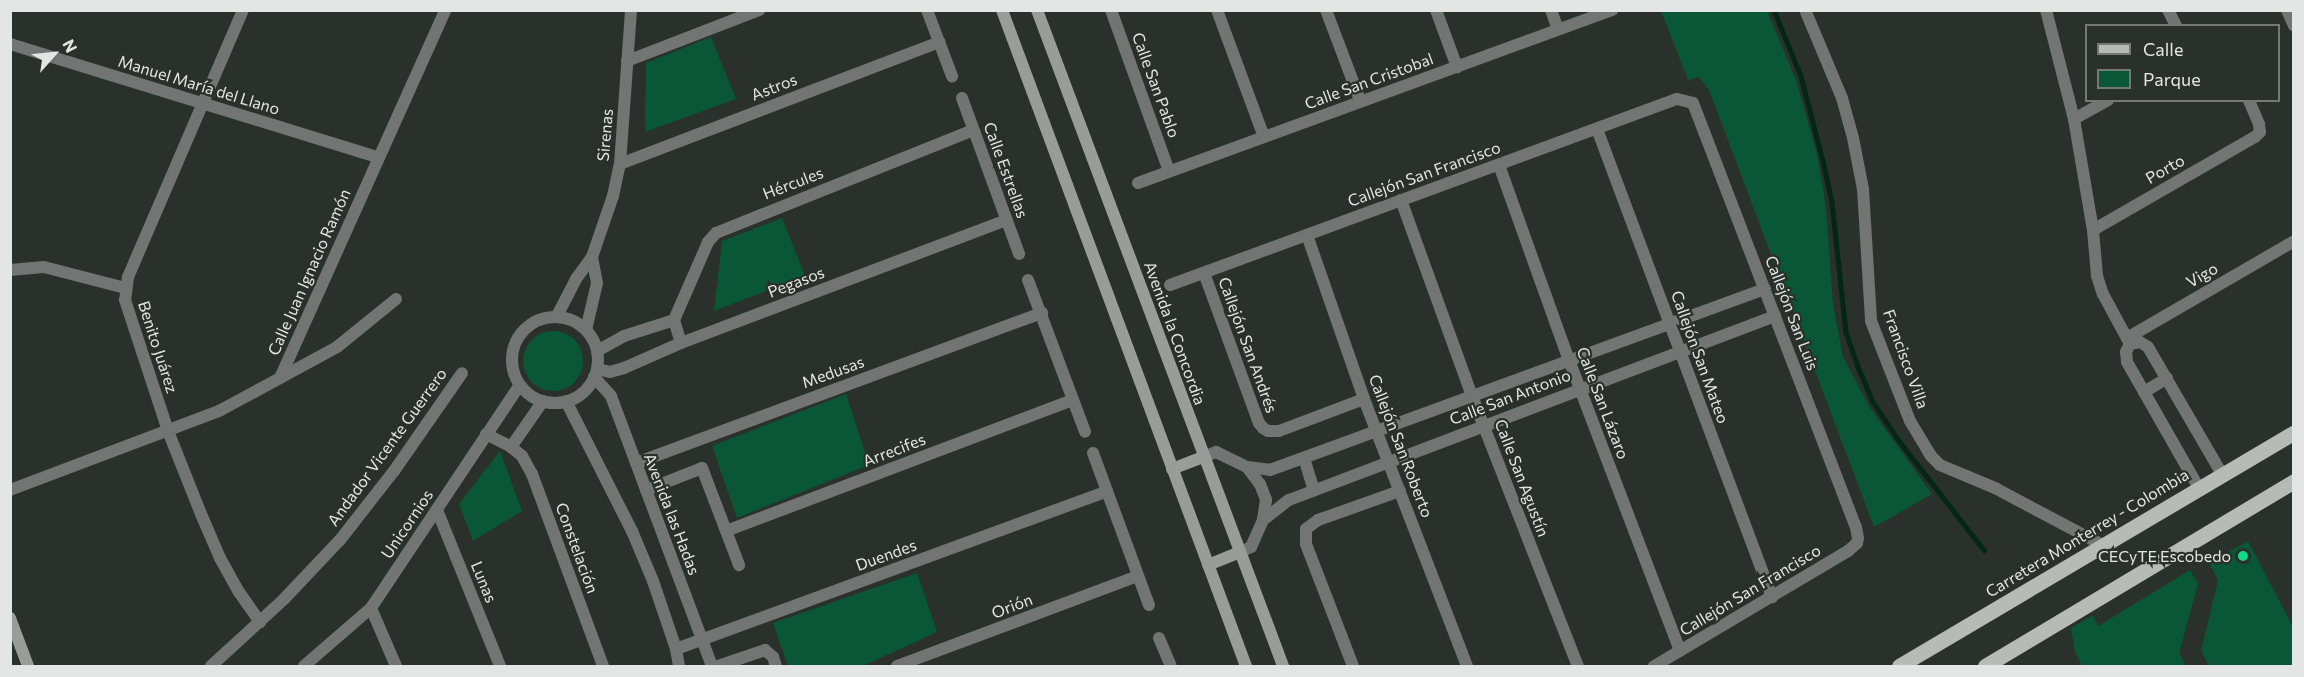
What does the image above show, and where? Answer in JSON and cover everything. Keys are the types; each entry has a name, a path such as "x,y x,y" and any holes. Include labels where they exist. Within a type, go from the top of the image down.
{"main road":[{"path":"1002,10 1246,666"},
{"name":"Avenida la Concordia","path":"1037,10 1283,666"},
{"name":"Carretera Monterrey - Colombia","path":"1899,666 2294,432"},
{"path":"1172,469 1203,457"},
{"path":"1985,666 2294,481"},
{"path":"1208,565 1240,552"},
{"path":"10,618 28,666"}],"street":[{"name":"Benito Juárez","path":"243,10 125,288 129,316 168,431 220,558 239,592 260,622"},
{"name":"Calle Juan Ignacio Ramón","path":"10,490 168,431 244,399 280,378 445,10"},
{"name":"Sirenas","path":"557,316 576,279 592,257 604,227 620,164 631,10"},
{"path":"627,61 759,10"},
{"path":"927,10 952,76"},
{"name":"Calle San Pablo","path":"1111,10 1169,171"},
{"path":"1217,10 1264,137"},
{"path":"1326,10 1360,100"},
{"path":"1436,10 1456,67"},
{"path":"1551,10 1558,29"},
{"name":"Calle San Cristobal","path":"1138,183 1360,100 1612,10"},
{"path":"2046,10 2074,119 2093,230 2097,276 2103,294 2129,341 2126,352 2127,362 2199,488"},
{"path":"2168,10 2175,24"},
{"path":"2287,10 2294,26"},
{"name":"Francisco Villa","path":"1806,12 1842,98 1863,189 1871,321 1910,421 1931,456 1940,465 1995,488 2102,545"},
{"name":"Astros","path":"620,164 939,42"},
{"name":"Manuel María del Llano","path":"10,44 378,157"},
{"name":"Calle Estrellas","path":"962,98 1019,254"},
{"name":"Callejón San Francisco","path":"1170,285 1677,99 1690,100"},
{"name":"Callejón San Luis","path":"1690,100 1695,104 1856,527 1858,538"},
{"path":"2074,119 2104,102"},
{"name":"Porto","path":"2093,230 2255,137 2260,132 2259,124 2250,102"},
{"name":"Callejón San Mateo","path":"1597,129 1772,597"},
{"name":"Hércules","path":"674,320 708,242 716,233 973,130"},
{"name":"Calle San Lázaro","path":"1499,165 1569,360 1680,651"},
{"name":"Calle San Agustín","path":"1401,200 1472,396 1578,666"},
{"name":"Pegasos","path":"595,373 617,371 681,343 1007,220"},
{"name":"Callejón San Roberto","path":"1307,235 1364,399 1467,666"},
{"name":"Vigo","path":"2129,341 2294,242"},
{"name":"Sirenas","path":"586,330 596,296 596,270 592,257"},
{"path":"10,270 44,267 125,288"},
{"name":"Callejón San Andrés","path":"1204,273 1259,423 1263,428 1279,431 1364,399"},
{"path":"1028,280 1085,432"},
{"name":"Calle San Antonio","path":"1203,457 1216,452 1247,467 1270,470 1765,289"},
{"path":"280,378 337,348 396,299"},
{"name":"Medusas","path":"636,463 1042,313"},
{"path":"557,316 573,320 586,330 597,351 595,373 587,388 566,401 543,401 530,395 520,385 512,367 513,348 522,331 538,320 557,316"},
{"name":"Calle San Antonio","path":"1263,520 1283,503 1389,460 1775,316"},
{"path":"597,351 629,333 674,320 681,343"},
{"path":"2129,341 2140,342 2148,347 2222,474"},
{"name":"Andador Vicente Guerrero","path":"211,666 260,622 362,513 462,373"},
{"name":"Avenida las Hadas","path":"595,373 611,396 712,666"},
{"path":"2144,392 2167,378"},
{"name":"Unicornios","path":"304,666 371,608 520,385"},
{"name":"Arrecifes","path":"726,531 1074,400"},
{"path":"511,447 543,401"},
{"path":"566,401 632,531 653,581 676,649 679,666"},
{"name":"Constelación","path":"486,434 511,447 522,456 532,474 603,666"},
{"path":"1093,453 1149,605"},
{"path":"1304,458 1314,490"},
{"name":"Calle San Antonio","path":"1240,552 1251,547 1263,520 1266,500 1260,484 1247,467"},
{"path":"646,490 702,468 739,565"},
{"name":"Duendes","path":"676,649 1107,491"},
{"path":"1353,666 1306,544 1306,529 1318,520 1400,491"},
{"name":"Lunas","path":"437,510 500,666"},
{"name":"Callejón San Francisco","path":"1654,666 1848,551 1857,543 1858,538"},
{"name":"Orión","path":"897,666 1138,576"},
{"path":"371,608 396,666"},
{"path":"1160,638 1170,666"},
{"path":"718,666 765,650 773,657 776,666"}],"green space":[{"path":"1661,11 1773,11 1768,13 1796,80 1817,154 1826,207 1833,304 1843,357 1870,408 1932,494 1874,527 1709,90 1699,77 1688,80"},
{"path":"711,37 736,99 645,132 646,63"},
{"path":"782,218 805,276 714,311 722,241"},
{"path":"553,331 574,340 583,361 574,382 553,391 532,382 523,361 532,340"},
{"path":"846,394 869,465 737,518 712,446"},
{"path":"500,451 522,511 473,541 459,504"},
{"path":"2248,541 2293,627 2293,666 2209,666 2201,651 2218,580 2209,563"},
{"path":"2190,570 2198,584 2179,653 2186,666 2082,666 2075,652 2071,628 2093,615 2098,626"},
{"path":"917,573 937,632 863,666 788,666 773,623"}],"waterway":[{"path":"1774,10 1801,76 1823,161 1832,202 1846,332 1859,369 1873,402 1900,442 1984,550"}],"place":[{"name":"CECyTE Escobedo","path":"2243,556"}]}
